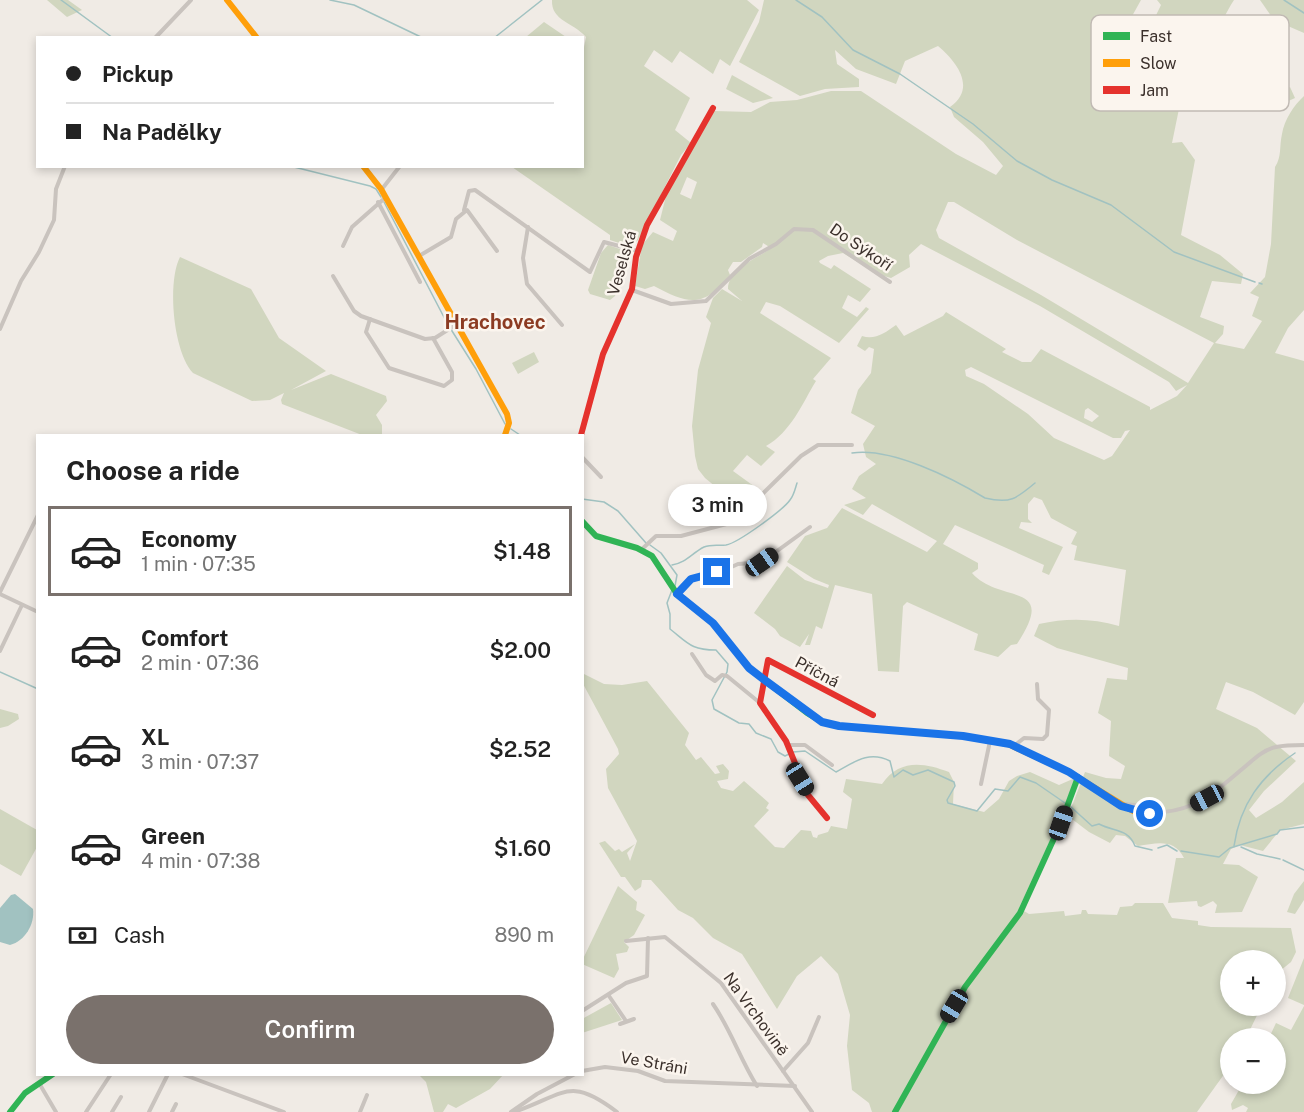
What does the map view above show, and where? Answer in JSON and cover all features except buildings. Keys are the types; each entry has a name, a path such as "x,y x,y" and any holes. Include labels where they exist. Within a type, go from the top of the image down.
{"street":[{"path":"157,35 191,0"},
{"path":"227,0 255,36"},
{"name":"Veselská","path":"581,434 603,354 632,289 638,252 647,225 713,108"},
{"path":"0,329 21,281 39,252 54,220 56,189 64,168"},
{"path":"365,168 381,189 382,199 420,282"},
{"path":"381,189 398,168"},
{"path":"419,256 451,237 456,219 464,210 469,191 475,190 590,272 604,242 638,252"},
{"path":"343,246 352,227 382,199"},
{"path":"382,199 419,256 455,325 507,414 507,430"},
{"path":"464,210 467,210 497,251"},
{"path":"528,227 523,258 527,284 562,325"},
{"name":"Do Sýkoří","path":"632,289 671,304 706,301 749,259 776,244 794,229 813,230 891,282"},
{"path":"333,276 357,314 424,339 433,338 455,325"},
{"path":"370,319 366,332 386,365 444,386 452,380 452,372 433,338"},
{"path":"643,548 656,536 681,536 734,522 801,456 818,445 852,445"},
{"path":"584,459 601,477"},
{"path":"36,519 0,593 36,611"},
{"path":"584,523 596,536 643,548 652,556 675,590 713,623 749,668 807,713 830,725 963,736 1014,746 1078,777 1117,804 1133,812 1167,814 1187,809 1207,798 1263,753 1276,747 1304,745"},
{"path":"675,590 691,579 712,576 738,564 762,562 810,527"},
{"path":"0,651 22,605"},
{"path":"692,654 706,675 716,681 726,675 760,703 789,751 808,790 813,808 827,818"},
{"name":"Příčná","path":"766,681 768,660 873,716"},
{"path":"760,703 766,681"},
{"path":"1014,746 1024,738 1043,739 1047,735 1049,711 1038,699 1037,684"},
{"path":"981,784 990,741"},
{"path":"789,751 805,745 832,765"},
{"path":"895,1112 965,987 1020,913 1061,823 1078,777"},
{"path":"584,1009 609,996 626,983 648,975 648,938"},
{"name":"Na Vrchovině","path":"626,941 648,938 669,939 721,983 812,1112"},
{"path":"609,996 626,1021"},
{"path":"713,1004 726,1023 746,1069 757,1086"},
{"name":"Na Vrchovině","path":"783,1071 808,1043 819,1017"},
{"path":"620,1024 634,1019"},
{"name":"Ve Stráni","path":"584,1071 605,1067 638,1071 665,1081 795,1086"},
{"path":"10,1112 25,1093 50,1076"},
{"path":"86,1112 110,1076"},
{"path":"149,1112 167,1076"},
{"path":"187,1076 284,1112"},
{"path":"512,1112 537,1094 571,1076"},
{"path":"39,1083 56,1112"},
{"path":"512,1112 574,1089 589,1093 617,1112"},
{"path":"360,1112 367,1095"},
{"path":"112,1112 121,1097"},
{"path":"172,1112 176,1104"}],"green space":[{"path":"47,0 68,0 82,10 67,17"},
{"path":"552,0 747,0 759,10 730,66 720,59 713,74 680,51 672,63 654,50 644,66 690,98 675,130 691,143 681,155 638,240 631,247 610,240 610,235 513,168 584,168 584,47 586,37 559,17"},
{"path":"764,0 1141,0 1133,15 1091,15 1091,111 1179,111 1172,143 1182,142 1195,160 1181,235 1220,255 1243,274 1241,284 1212,281 1200,317 1224,326 1223,334 1215,343 1244,349 1262,321 1252,316 1259,297 1250,293 1265,277 1271,244 1275,167 1280,155 1283,129 1290,113 1304,96 1304,310 1288,328 1275,353 1304,361 1304,702 1295,715 1253,692 1226,682 1216,709 1257,728 1296,761 1264,791 1249,810 1256,818 1282,802 1304,782 1304,824 1280,830 1263,851 1240,845 1231,849 1223,864 1239,865 1258,877 1242,912 1215,913 1217,905 1213,901 1201,907 1198,906 1197,901 1168,903 1176,858 1184,858 1175,847 1164,843 1138,846 1125,836 1116,835 1110,843 1089,832 1068,816 1085,772 1106,778 1121,779 1125,766 1109,756 1111,721 1098,713 1107,678 1127,680 1128,668 1057,648 1034,636 1039,624 1059,621 1089,620 1119,626 1126,570 1074,560 1077,546 1071,544 1077,532 1051,518 1042,500 1034,497 1028,504 1028,519 1032,523 1021,522 1019,528 1063,547 1049,575 1042,572 1044,565 955,525 943,544 978,563 978,569 972,573 984,583 1021,596 1029,602 1032,610 1028,624 1017,644 1011,645 998,657 974,650 978,634 907,602 903,606 899,672 878,671 872,594 835,585 822,629 816,626 810,645 805,645 809,634 800,647 780,636 775,629 754,613 787,566 805,580 828,588 829,585 814,579 787,562 805,536 827,528 842,508 927,552 937,541 872,504 863,515 844,505 866,498 852,489 859,476 876,464 866,457 863,444 875,426 851,413 858,390 871,373 874,349 869,347 865,351 857,346 862,336 876,336 896,325 904,336 943,316 946,312 1006,349 1002,352 1022,362 1031,362 1041,349 1150,407 1150,410 1177,396 1187,385 1176,391 1169,382 1040,306 921,244 909,255 910,267 891,278 877,274 843,253 828,256 819,261 820,263 831,269 834,265 871,289 860,302 848,295 842,308 857,317 866,307 869,309 839,343 780,306 766,302 760,313 831,358 813,379 816,381 789,425 766,446 775,452 761,466 747,455 733,471 762,492 744,510 705,478 698,469 692,426 698,370 711,323 706,317 713,298 722,289 742,301 728,289 729,282 738,270 771,248 763,243 762,247 741,262 733,262 728,270 730,275 712,294 703,298 686,299 676,297 654,286 645,289 635,286 642,245 653,232 673,241 677,231 660,220 666,196 714,111 751,112 770,102 797,100 831,91 861,91 956,154 996,175 1003,166 983,142 954,117 950,107 958,100 962,92 961,75 952,60 938,46 905,61 896,84 856,69 835,50 837,64 859,79 859,87 825,89 800,96 739,62 759,22","holes":["687,177 697,182 691,199 680,194","948,202 954,202 1017,240 1214,343 1188,383 1041,295 939,238 936,230","971,367 1113,438 1121,438 1125,431 1130,430 1112,456 1104,460 1054,438 1028,414 984,384 966,376 965,370","1088,408 1099,416 1092,422 1084,418 1085,410"]},
{"path":"1157,0 1234,0 1225,15 1156,15 1161,5"},
{"path":"1260,0 1304,0 1304,33 1289,26 1289,15 1270,15"},
{"path":"544,22 565,36 527,36"},
{"path":"732,75 773,98 753,103 726,89"},
{"path":"1289,87 1295,98 1289,101"},
{"path":"608,245 626,251 630,256 615,296 610,300 590,294 588,290 601,253"},
{"path":"180,257 251,289 279,338 326,371 291,390 331,374 386,396 387,401 376,415 382,425 382,434 359,434 282,404 284,393 270,400 252,401 193,373 181,350 174,316 176,268"},
{"path":"534,352 539,362 518,374 512,363"},
{"path":"584,674 604,684 622,685 647,681 689,733 685,745 696,760 701,757 715,774 720,773 716,766 723,764 729,771 728,779 717,781 721,788 733,791 744,781 769,803 766,808 769,810 754,826 775,847 784,848 801,830 811,831 813,837 817,838 818,835 828,832 831,826 847,829 852,799 843,792 846,779 882,784 896,770 904,767 930,766 949,772 954,782 953,804 984,812 999,799 1009,781 1017,776 1030,772 1059,785 1075,778 1059,821 1019,908 1029,914 1064,911 1065,916 1081,914 1082,910 1086,910 1088,914 1117,915 1120,907 1132,906 1135,903 1163,903 1172,918 1198,921 1198,925 1291,928 1296,952 1286,966 1286,950 1220,950 1220,1016 1257,1016 1251,1028 1220,1028 1220,1080 1197,1112 872,1112 869,1103 852,1090 847,1046 850,1015 838,974 821,956 797,976 777,1009 742,954 713,938 693,918 678,910 651,880 642,880 641,887 635,891 625,877 621,877 599,843 605,841 615,851 619,849 622,852 635,844 627,853 630,861 637,841 608,788 606,769 619,754 584,686"},
{"path":"0,709 18,714 19,719 0,728"},
{"path":"0,809 36,829 36,849 21,876 0,864"},
{"path":"1304,881 1304,900 1295,914 1287,912 1294,894"},
{"path":"618,886 637,902 636,910 645,915 634,935 624,942 629,947 627,952 616,954 619,969 614,978 584,965 584,957"},
{"path":"1304,958 1304,1005 1288,998"},
{"path":"611,1003 622,1020 584,1032 584,1018"},
{"path":"1304,1006 1304,1112 1246,1112 1248,1108 1243,1105 1232,1110 1231,1104 1237,1094 1286,1094 1286,1028 1274,1028 1276,1023 1291,1030"},
{"path":"420,1076 502,1076 490,1089 456,1108 448,1104 443,1112 434,1112 426,1082"}],"water":[{"path":"15,894 33,909 33,915 28,931 20,940 10,945 0,942 0,908 11,895"}],"waterway":[{"path":"61,0 110,36"},
{"path":"330,0 354,5 419,36"},
{"path":"497,36 542,0"},
{"path":"796,0 822,17 853,50 900,74 973,124 1017,161 1052,180 1111,205 1174,252 1255,282"},
{"path":"1284,0 1304,13"},
{"path":"298,168 370,186 376,189 381,197"},
{"path":"384,202 447,323 476,369 505,424"},
{"path":"511,429 518,434"},
{"path":"852,453 868,452 903,459 939,473 985,498 994,500 1012,499 1035,483"},
{"path":"672,565 685,560 704,547 726,545 750,533 786,505 797,483"},
{"path":"584,499 604,502 618,511 646,543"},
{"path":"650,545 661,553 677,575 675,586"},
{"path":"672,590 667,603 670,629 695,647 716,650 728,664 727,672 712,700 714,709 739,723 749,724 756,733 771,739 778,752 785,756 789,754"},
{"path":"0,672 36,688"},
{"path":"793,752 805,751 836,772 868,757 890,761 894,777 903,770 913,775 928,770 954,782 955,786 947,800 948,803 977,811 995,789 1008,791 1020,777 1036,783 1065,803"},
{"path":"1234,846 1241,817 1254,792 1272,771 1295,753"},
{"path":"1071,807 1092,826 1099,824 1120,831 1129,836 1135,846 1152,850"},
{"path":"1181,851 1219,857 1230,848 1277,834 1280,830 1304,827"},
{"path":"1158,848 1167,845 1177,851"},
{"path":"1241,847 1257,854 1280,859"},
{"path":"1283,860 1304,870"}],"traffic: fast":[{"path":"584,523 596,536 637,548 652,556 677,594 713,623 749,668 822,722 839,726 963,736 1008,744"},
{"path":"895,1112 965,987 1020,913 1061,823 1078,777"},
{"path":"10,1112 25,1093 50,1076"}],"traffic: slow":[{"path":"227,0 255,36"},
{"path":"365,168 381,189 507,414 509,423 505,434"},
{"path":"1008,744 1069,772 1133,811"}],"traffic: jam":[{"path":"581,434 603,354 632,289 636,257 647,225 713,108"},
{"path":"827,818 808,795 786,741 760,703 768,660 873,715"}],"district":[{"name":"Hrachovec","path":"495,322"}],"route":[{"path":"717,572 712,576 691,579 677,594 713,623 749,668 822,722 839,726 963,736 1010,744 1069,772 1133,812 1150,814"}]}
